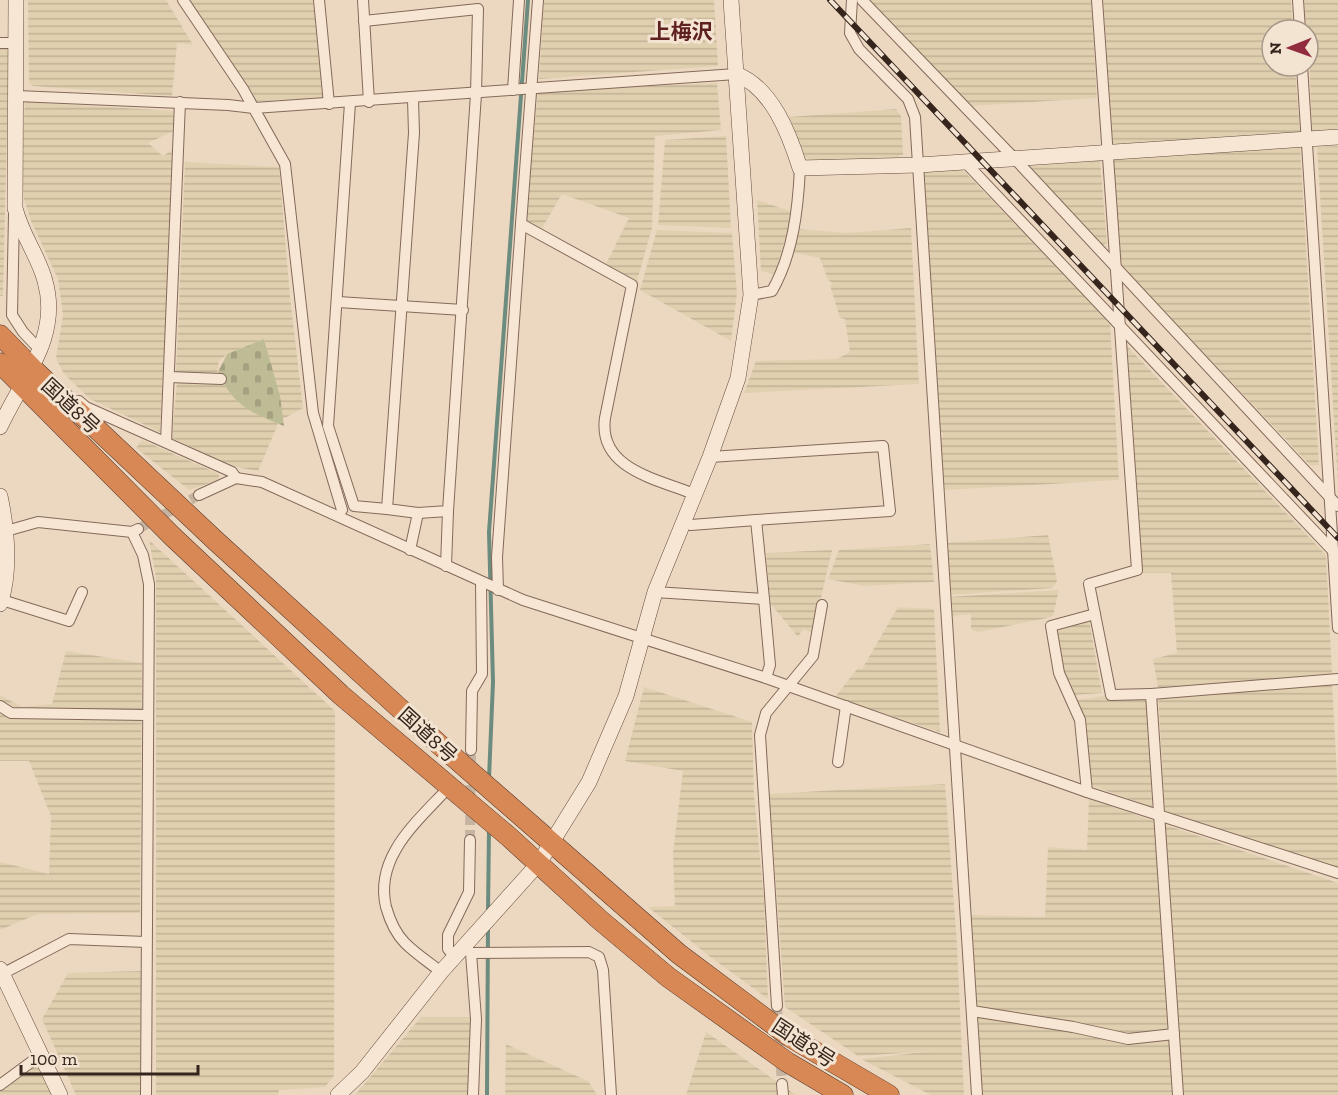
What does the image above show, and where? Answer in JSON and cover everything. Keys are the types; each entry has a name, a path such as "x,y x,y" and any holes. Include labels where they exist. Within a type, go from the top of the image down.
{"highway":[{"name":"国道8号","path":"0,335 225,550 551,843 698,968 790,1037 890,1095"},
{"name":"国道8号","path":"0,363 33,366 223,584 341,695 539,863 600,920 668,977 787,1062 843,1095"}],"street":[{"path":"16,0 17,96 12,315 23,332 33,366 86,407 232,472 236,478"},
{"path":"183,0 254,108 285,164 313,414 342,510"},
{"path":"319,0 329,104"},
{"path":"363,0 369,102"},
{"path":"513,90 519,0"},
{"path":"498,590 498,545 538,0"},
{"path":"338,1095 362,1072 441,972 464,952 539,863 590,782 626,696 655,592 710,457 738,378 751,295 731,0"},
{"path":"852,0 850,33 859,49 908,99 915,117 977,1095"},
{"path":"862,0 1015,159 1338,506"},
{"path":"1097,0 1137,570 1089,584 1111,695 1151,694 1338,679"},
{"path":"1298,0 1299,18"},
{"path":"364,21 479,5 476,94 446,566"},
{"path":"0,43 17,43"},
{"path":"17,96 180,102 254,108 413,99 736,74 751,80 789,131 800,168 798,206 782,273 772,291 751,295"},
{"path":"1303,78 1330,498 1336,554 1338,628"},
{"path":"387,509 414,133 413,99"},
{"path":"166,442 180,102"},
{"path":"350,103 328,426 354,506 418,513 448,511"},
{"path":"800,168 919,165 1338,137"},
{"path":"965,162 1336,554"},
{"path":"0,427 33,366 50,311 45,280 21,231 15,208"},
{"path":"521,224 632,285 605,418 603,432 605,444 627,467 694,494"},
{"path":"338,302 463,310"},
{"path":"169,377 221,379"},
{"path":"682,522 691,525 890,511 883,446 710,457"},
{"path":"199,495 236,478 262,482 523,600 766,678 1087,792 1338,873"},
{"path":"0,496 6,531 1,602 69,621 82,592"},
{"path":"410,550 418,513"},
{"path":"756,520 770,665 766,678"},
{"path":"6,531 38,522 135,530 143,555 149,584 146,715 146,1095"},
{"path":"471,750 472,691 482,674 480,582"},
{"path":"655,592 764,599"},
{"path":"777,1006 760,735 765,713 813,656 822,604"},
{"path":"1087,792 1080,720 1059,673 1051,626 1095,614"},
{"path":"1151,694 1178,1095"},
{"path":"0,706 11,713 146,715"},
{"path":"838,762 846,706"},
{"path":"441,972 405,943 390,922 384,898 386,869 398,844 449,788"},
{"path":"470,840 469,892 448,935 448,950 590,952 599,957 603,970 611,1095"},
{"path":"60,1095 1,972 69,939 146,942"},
{"path":"464,952 476,1019 473,1095"},
{"path":"972,1011 1073,1027 1128,1039 1174,1034"},
{"path":"0,1085 42,1054"}],"shaded area":[{"path":"28,0 166,0 193,45 177,43 172,96 33,86 29,83"},
{"path":"189,0 313,0 323,98 257,101"},
{"path":"544,0 714,0 718,66 539,79"},
{"path":"870,0 1091,0 1097,98 970,106"},
{"path":"1103,0 1291,0 1292,18 1260,18 1260,78 1296,78 1300,133 1113,146"},
{"path":"1304,0 1338,0 1338,130 1312,131 1310,78 1320,78 1320,18 1305,18"},
{"path":"9,48 3,296 0,296 0,49"},
{"path":"717,83 721,130 655,136 652,228 637,281 606,264 629,218 562,194 542,228 525,222 538,91"},
{"path":"25,102 175,111 174,131 148,143 163,156 175,148 160,432 90,399 64,374 56,358 63,315 58,279 31,221 24,199 21,167"},
{"path":"896,109 901,116 903,155 899,155 899,159 811,161 801,155 789,117"},
{"path":"726,136 731,228 658,225 665,140"},
{"path":"1300,146 1319,465 1311,466 1121,265 1113,158"},
{"path":"1338,146 1338,486 1317,147"},
{"path":"1100,161 1107,243 1101,246 1030,166"},
{"path":"185,162 279,167 290,296 303,408 283,419 264,339 227,354 219,361 217,374 176,372"},
{"path":"961,168 1110,323 1119,480 945,490 945,485 942,485 939,438 943,437 942,432 939,432 932,331 935,330 931,323 924,172"},
{"path":"757,200 793,212 775,274 761,271"},
{"path":"911,228 919,384 744,393 756,361 837,359 850,352 845,319 840,318 830,285 833,283 828,280 820,258 791,252 797,229 847,233"},
{"path":"657,230 732,233 737,293 731,341 640,290"},
{"path":"1126,345 1326,555 1332,673 1329,676 1158,687 1153,659 1177,653 1171,573 1140,573"},
{"path":"177,381 223,384 278,424 258,471 231,466 172,438"},
{"path":"142,440 219,474 219,480 189,490 136,448"},
{"path":"1048,535 1057,581 1053,588 948,595 945,543"},
{"path":"149,540 335,711 334,1076 325,1087 279,1090 278,1095 156,1095 156,577"},
{"path":"930,544 934,582 864,586 828,579 839,550"},
{"path":"832,550 813,633 803,629 798,637 770,603 766,553"},
{"path":"1059,590 1053,616 1047,618 978,632 971,629 971,614 950,616 949,597"},
{"path":"898,607 934,609 940,732 835,697 858,668 862,669"},
{"path":"1089,620 1102,693 1073,695 1064,678 1055,631"},
{"path":"66,651 142,663 140,913 38,914 0,930 0,862 49,874 51,816 29,761 0,761 0,695 22,707 52,704"},
{"path":"1332,683 1338,793 1338,869 1165,811 1158,695"},
{"path":"644,687 752,722 754,794 764,900 768,999 648,907 675,906 673,853 683,771 625,761"},
{"path":"1105,696 1109,700 1144,698 1148,703 1152,807 1090,785 1076,700"},
{"path":"945,784 957,944 964,1095 931,1095 861,1059 932,1051 858,1056 785,1007 769,794"},
{"path":"1089,799 1338,883 1338,1095 982,1095 971,915 1045,917 1048,847 1087,850"},
{"path":"141,971 140,1095 76,1095 42,1019 68,973"},
{"path":"421,1017 471,1017 468,1095 355,1095"},
{"path":"706,1032 796,1095 686,1095"},
{"path":"506,1044 588,1081 597,1095 505,1095"},
{"path":"37,1065 52,1095 0,1095 0,1090"}],"green space":[{"path":"264,339 280,396 284,426 245,407 230,393 218,372 227,354"}],"waterway":[{"path":"489,778 493,682 489,532 528,0"},
{"path":"488,913 489,827"},
{"path":"487,1095 488,926"}],"tunnel":[{"path":"138,529 199,495"},
{"path":"470,840 471,750"},
{"path":"777,1006 782,1084"}],"railway":[{"path":"830,0 1338,538"}],"district":[{"name":"上梅沢","path":"681,32"}]}
